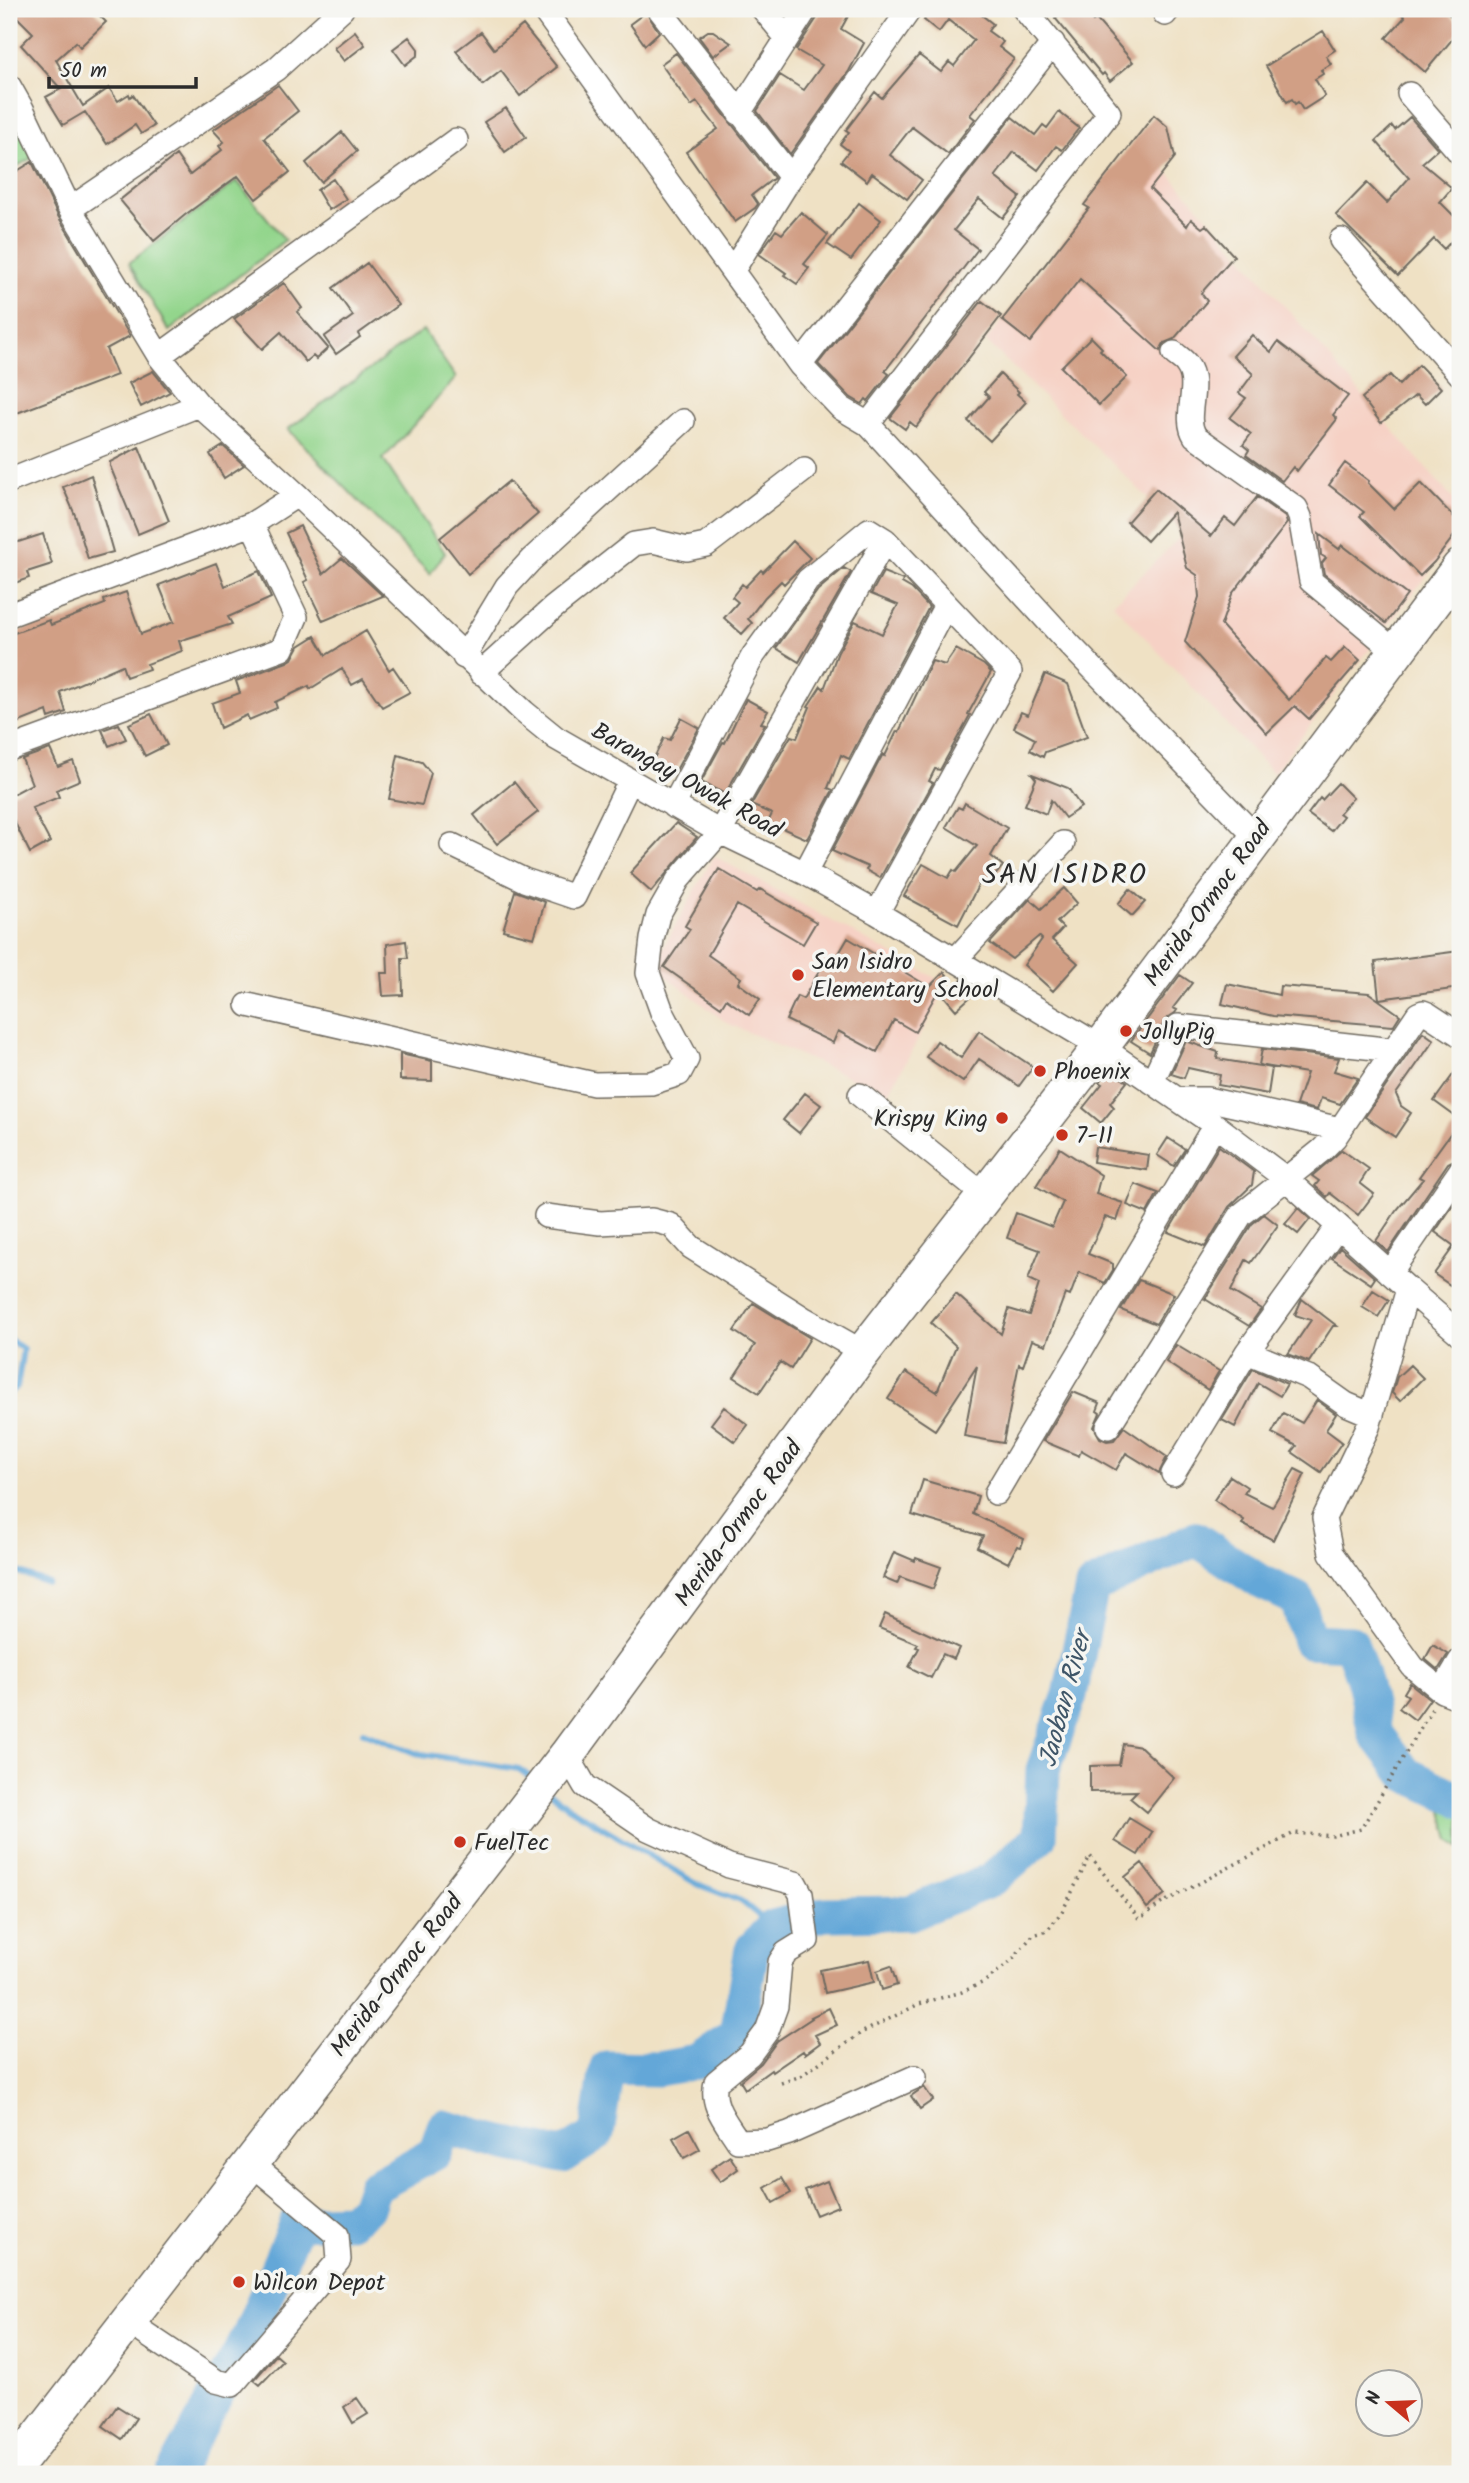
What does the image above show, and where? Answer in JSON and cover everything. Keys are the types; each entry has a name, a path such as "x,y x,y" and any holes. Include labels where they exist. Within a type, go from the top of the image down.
{"highway":[{"name":"Merida-Ormoc Road","path":"10,2474 561,1761 863,1352 1101,1047 1256,836 1460,567"}],"street":[{"path":"70,209 276,69 342,9"},
{"path":"543,9 800,365 841,408 868,424 1070,645 1256,836"},
{"path":"659,9 791,177"},
{"path":"763,9 786,37"},
{"path":"739,113 806,9"},
{"path":"733,270 791,177 910,9"},
{"path":"868,424 1109,113 1024,9"},
{"path":"800,365 1053,43"},
{"name":"Barangay Owak Road","path":"9,86 70,209 159,356 199,405 297,495 481,673 556,738 720,832 805,873 1101,1047 1285,1178 1460,1334"},
{"path":"1409,94 1460,153"},
{"path":"159,356 456,141"},
{"path":"1341,240 1460,374"},
{"path":"1174,353 1188,366 1192,384 1190,429 1195,436 1296,508 1300,517 1311,581 1395,651"},
{"path":"9,481 199,405"},
{"path":"464,657 507,586 531,559 682,421"},
{"path":"481,673 553,608 634,544 653,541 687,549 706,545 804,470"},
{"path":"9,615 252,524 297,495"},
{"path":"9,749 282,649 296,617 252,524"},
{"path":"673,806 753,656 808,580 869,530 885,540 1010,672 877,914"},
{"path":"248,1005 594,1084 651,1083 679,1074 687,1059 662,1013 648,973 658,915 678,880 720,832 885,540"},
{"path":"805,873 946,605"},
{"path":"452,845 524,880 573,897 630,781"},
{"path":"956,960 1063,844"},
{"path":"1108,1427 1241,1215 1322,1150 1340,1129 1418,1014 1423,1012 1460,1035"},
{"path":"1152,1082 1178,1026 1393,1051"},
{"path":"860,1095 985,1196"},
{"path":"1177,1099 1207,1099 1340,1129"},
{"path":"996,1493 1214,1125"},
{"path":"1390,1273 1460,1171"},
{"path":"546,1216 600,1223 652,1220 671,1225 700,1253 863,1352"},
{"path":"1173,1474 1247,1352 1338,1226"},
{"path":"1408,1289 1372,1415 1324,1518 1331,1553 1413,1667 1451,1694 1460,1661"},
{"path":"1247,1352 1308,1377 1346,1404 1372,1415"},
{"path":"561,1761 584,1786 648,1829 729,1866 795,1882 801,1894 807,1941 786,1953 780,1962 776,2006 767,2032 750,2054 716,2082 715,2105 738,2141 767,2140 789,2133 915,2077"},
{"path":"128,2322 224,2383 339,2260 337,2235 251,2163"}],"path":[{"path":"781,2083 801,2076 861,2034 919,2004 962,1992 984,1982 1010,1962 1032,1935 1047,1931 1063,1910 1090,1856 1139,1919 1162,1903 1294,1833 1333,1836 1361,1829 1403,1755 1451,1694"}],"shaded area":[{"path":"1141,141 1460,507 1460,533 1273,773 1113,604 1184,533 986,341"},
{"name":"San Isidro Elementary School","path":"714,856 948,985 888,1094 727,1023 653,966"}],"green space":[{"path":"9,114 16,119 35,156 9,171"},
{"path":"237,181 285,240 169,331 129,263"},
{"path":"423,330 456,378 383,459 445,553 430,574 288,429"},
{"path":"1436,1783 1460,1792 1460,1848 1450,1840"}],"building":[{"path":"9,9 93,9 106,22 80,47 76,42 56,60 83,106 109,88 118,101 129,94 130,97 133,95 154,126 141,134 135,125 107,144 85,112 63,125 46,97 61,89 21,45 33,33"},
{"path":"823,9 852,9 841,29 864,43 849,71 790,154 757,111 780,75 804,90 822,65 796,50"},
{"path":"932,9 974,9 993,24 988,31 1003,42 999,47 1014,59 970,115 975,119 948,154 912,127 890,155 922,180 907,199 872,173 867,181 841,161 849,151 840,144 849,132 846,130 875,92 882,98 919,55 941,72 949,62 954,66 974,40 948,20 939,32 924,20"},
{"path":"1067,9 1083,9 1093,21 1096,19 1133,62 1110,81 1104,73 1102,75 1055,18"},
{"path":"1397,9 1443,9 1460,24 1460,30 1425,72 1386,38 1405,17"},
{"path":"646,12 659,32 645,45 630,24"},
{"path":"523,25 557,67 520,96 501,71 483,85 456,51 481,32 494,49"},
{"path":"355,31 365,45 344,61 334,48"},
{"path":"713,31 731,43 713,56 699,37"},
{"path":"1323,31 1335,50 1326,56 1331,64 1321,70 1323,74 1315,79 1325,96 1303,110 1298,102 1295,104 1292,99 1287,102 1266,66"},
{"path":"409,37 418,49 418,55 405,65 393,49"},
{"path":"676,53 774,178 752,195 758,204 755,208 735,222 686,152 718,129 697,102 691,106 661,64"},
{"path":"278,85 298,111 264,138 290,172 256,199 238,176 154,241 120,200 176,155 190,175 222,150 219,146 224,142 213,130"},
{"path":"506,108 526,137 505,152 484,122"},
{"path":"1059,112 1079,128 1062,150 1056,146 1038,170 1014,152 995,177 1020,197 1003,218 979,199 954,230 978,249 885,371 889,374 868,401 866,399 862,404 850,397 818,364 1012,117 1035,135 1043,125 1047,128"},
{"path":"1154,115 1168,127 1175,157 1150,189 1187,226 1191,219 1202,228 1206,225 1234,256 1201,293 1207,301 1174,339 1164,343 1160,351 1080,279 1030,342 1002,320 1089,208 1084,205"},
{"path":"1410,117 1438,149 1422,163 1452,188 1440,202 1460,222 1460,232 1444,249 1434,239 1398,276 1336,215 1367,183 1387,203 1409,178 1376,141 1392,126 1395,130"},
{"path":"342,132 357,151 321,182 306,163"},
{"path":"32,162 58,216 130,336 106,349 117,375 9,416 9,176"},
{"path":"333,179 346,199 329,210 317,190"},
{"path":"859,203 881,220 851,260 827,244"},
{"path":"801,212 828,235 804,264 809,268 797,284 759,254 776,230 782,234"},
{"path":"367,263 398,305 336,354 324,337 353,316 333,288"},
{"path":"284,283 302,308 297,312 328,348 316,359 313,356 306,362 281,332 262,349 234,319"},
{"path":"982,301 1001,316 916,427 910,422 905,429 890,418"},
{"path":"1252,335 1271,352 1278,342 1348,396 1333,415 1337,419 1297,471 1293,467 1282,481 1246,455 1249,450 1243,445 1251,434 1230,418 1246,398 1239,393 1253,374 1233,356"},
{"path":"1091,337 1127,377 1099,405 1061,367"},
{"path":"1419,365 1441,388 1425,404 1416,395 1381,423 1362,398 1390,375 1399,385"},
{"path":"153,371 170,392 141,407 129,383"},
{"path":"1000,374 1026,402 990,441 968,421 989,397 984,392"},
{"path":"223,446 244,465 224,478 210,454"},
{"path":"139,447 169,521 138,534 110,462"},
{"path":"1345,463 1369,481 1394,509 1421,483 1460,523 1460,528 1420,576 1360,516 1364,512 1329,485"},
{"path":"91,475 113,552 88,559 75,515 63,487"},
{"path":"509,481 538,514 468,574 440,538"},
{"path":"1156,489 1211,536 1225,518 1235,526 1257,497 1285,517 1287,523 1232,594 1221,625 1289,700 1326,658 1331,662 1345,647 1360,660 1309,719 1295,706 1267,733 1185,642 1199,597 1197,575 1187,568 1173,512 1147,541 1127,522"},
{"path":"300,526 323,574 342,558 383,596 323,621 304,582 308,580 286,533"},
{"path":"43,534 52,564 27,572 29,578 9,585 9,545"},
{"path":"1319,534 1339,549 1342,545 1407,595 1386,623 1324,574 1322,563 1326,558 1321,555"},
{"path":"793,541 810,558 784,584 781,581 765,597 748,619 752,623 742,634 724,618 738,602 732,597 742,584 745,587 761,570 763,572"},
{"path":"216,563 225,586 259,571 271,598 228,617 232,624 179,641 182,651 147,664 149,669 126,677 122,665 60,692 66,712 49,718 47,711 15,724 9,708 9,635 49,620 51,625 105,604 104,600 126,592 141,634 174,622 159,585"},
{"path":"844,568 851,572 799,662 776,648 818,590"},
{"path":"883,572 903,580 902,583 912,589 929,607 849,759 841,755 828,788 833,790 807,839 768,822 772,814 751,805 791,736 797,738 810,707 808,706 821,686 824,689 838,652 855,621 882,634 898,605 871,594"},
{"path":"366,631 389,670 393,667 410,692 382,707 363,679 352,685 342,669 310,689 309,686 275,702 277,708 249,720 247,715 220,728 212,703 240,693 236,681 287,662 292,659 299,646 315,636 326,655"},
{"path":"956,649 991,672 940,770 935,769 929,781 933,783 880,878 866,870 868,867 832,851 883,754 885,756 897,731 899,732 932,661 945,665"},
{"path":"1045,674 1068,684 1087,737 1045,752 1043,757 1030,750 1035,739 1014,728 1021,712 1028,715"},
{"path":"746,699 768,711 761,723 765,724 725,794 701,782 723,742 725,743"},
{"path":"151,714 167,745 145,756 129,724"},
{"path":"681,718 699,728 675,772 653,760 664,738 670,740"},
{"path":"119,724 126,739 109,746 102,730"},
{"path":"50,749 58,767 73,761 80,780 56,790 59,797 32,808 50,842 30,853 9,811 9,796 32,784 22,759"},
{"path":"398,755 422,762 431,773 422,805 389,799"},
{"path":"1032,774 1068,788 1081,807 1065,818 1051,800 1046,814 1025,805 1036,779"},
{"path":"514,782 538,812 497,844 474,815"},
{"path":"1338,783 1353,798 1339,813 1343,816 1331,831 1308,814 1320,798 1322,800"},
{"path":"965,803 1007,828 991,856 1003,866 988,884 982,878 958,925 904,896 923,864 948,878 977,846 946,827 958,807 962,809"},
{"path":"676,823 697,837 651,892 630,873"},
{"path":"719,869 757,892 760,889 816,922 803,944 737,905 708,955 741,978 738,983 760,999 749,1015 726,999 721,1007 664,967 690,929 685,926"},
{"path":"1064,888 1077,903 1057,922 1063,928 1052,940 1078,963 1053,991 1024,965 1042,939 1039,936 1012,959 990,943 1030,899 1041,909"},
{"path":"1130,889 1145,902 1132,916 1118,904"},
{"path":"515,891 545,902 534,938 503,930"},
{"path":"848,938 926,985 920,996 944,972 947,975 915,1032 894,1020 877,1052 838,1031 833,1043 786,1020 797,996 803,999 824,963 831,967"},
{"path":"406,941 408,958 402,958 403,995 383,996 381,973 388,973 387,944"},
{"path":"1460,951 1460,988 1379,999 1375,962"},
{"path":"1180,975 1192,983 1173,1008 1177,1010 1175,1013 1165,1020 1150,1053 1131,1041"},
{"path":"962,980 978,990 956,1010 944,996"},
{"path":"1227,984 1279,995 1280,986 1369,993 1400,1015 1393,1026 1273,1016 1222,1004"},
{"path":"979,1031 1033,1067 1019,1086 979,1059 963,1082 926,1057 937,1041 961,1058"},
{"path":"1423,1032 1434,1040 1396,1094 1401,1106 1411,1113 1395,1137 1365,1117"},
{"path":"1186,1041 1218,1052 1217,1059 1272,1068 1268,1094 1218,1085 1220,1075 1188,1068 1184,1078 1171,1074"},
{"path":"1262,1049 1339,1058 1334,1071 1358,1078 1340,1104 1321,1098 1317,1110 1296,1105 1307,1073 1259,1065"},
{"path":"400,1054 432,1061 432,1081 400,1080"},
{"path":"1460,1065 1460,1120 1434,1101"},
{"path":"1109,1069 1127,1082 1110,1103 1114,1107 1101,1123 1083,1108 1102,1084 1099,1082"},
{"path":"805,1093 821,1105 799,1133 783,1120"},
{"path":"1460,1120 1460,1157 1448,1163 1388,1252 1376,1241 1396,1211 1423,1179 1419,1177"},
{"path":"1168,1138 1185,1149 1174,1166 1157,1155"},
{"path":"1219,1146 1254,1172 1252,1185 1229,1207 1205,1247 1168,1232"},
{"path":"1095,1147 1149,1155 1147,1170 1093,1162"},
{"path":"1060,1148 1101,1175 1096,1194 1123,1203 1117,1221 1105,1217 1088,1254 1113,1264 1113,1270 1105,1283 1079,1272 1070,1296 1065,1294 1046,1345 1032,1340 1023,1366 1019,1364 1003,1443 964,1436 977,1366 935,1430 888,1399 906,1372 937,1392 956,1346 931,1323 956,1294 1001,1334 1009,1309 1029,1315 1039,1284 1028,1279 1040,1250 1007,1238 1016,1213 1052,1227 1063,1202 1036,1186"},
{"path":"1342,1150 1369,1169 1360,1183 1374,1194 1358,1215 1330,1193 1327,1197 1315,1186 1319,1181 1312,1176"},
{"path":"1135,1184 1158,1193 1147,1213 1127,1205"},
{"path":"1460,1195 1460,1271 1450,1285 1434,1274 1454,1246 1435,1232"},
{"path":"1298,1208 1310,1219 1298,1234 1285,1224"},
{"path":"1264,1214 1278,1225 1251,1263 1246,1260 1231,1291 1261,1309 1249,1326 1205,1299 1252,1224"},
{"path":"1340,1247 1375,1278 1371,1284 1332,1258"},
{"path":"1139,1280 1174,1294 1156,1324 1121,1310"},
{"path":"1373,1290 1389,1300 1378,1317 1362,1307"},
{"path":"1302,1299 1337,1326 1333,1326 1309,1362 1288,1354 1311,1320 1295,1315"},
{"path":"753,1303 810,1338 791,1369 780,1362 759,1393 734,1377 755,1345 734,1331"},
{"path":"1176,1345 1219,1371 1208,1390 1166,1362"},
{"path":"1410,1365 1423,1378 1400,1401 1392,1393 1397,1377"},
{"path":"1253,1369 1287,1384 1280,1396 1258,1383 1235,1427 1222,1420"},
{"path":"1073,1392 1100,1403 1097,1411 1100,1413 1094,1427 1100,1438 1114,1440 1124,1427 1167,1457 1159,1473 1126,1453 1116,1470 1081,1450 1079,1456 1043,1441"},
{"path":"1317,1400 1336,1414 1326,1430 1342,1442 1321,1472 1292,1452 1297,1446 1272,1433 1283,1413 1302,1423"},
{"path":"724,1407 748,1425 735,1442 711,1424"},
{"path":"1295,1469 1305,1474 1273,1540 1242,1524 1244,1520 1214,1500 1230,1476 1247,1487 1244,1493 1272,1507"},
{"path":"923,1480 978,1496 973,1514 1024,1539 1008,1563 977,1547 983,1536 912,1515"},
{"path":"894,1552 915,1561 916,1558 941,1567 933,1589 900,1577 897,1584 883,1578"},
{"path":"885,1614 959,1648 954,1659 943,1654 931,1678 909,1667 919,1648 916,1647 918,1644 879,1628"},
{"path":"1433,1645 1448,1654 1438,1670 1425,1659"},
{"path":"1410,1683 1430,1699 1415,1720 1399,1708 1408,1696 1404,1693"},
{"path":"1123,1744 1141,1747 1174,1778 1147,1812 1130,1798 1137,1791 1090,1792 1090,1766 1119,1765"},
{"path":"1129,1818 1152,1832 1138,1855 1115,1841"},
{"path":"1142,1863 1165,1894 1147,1908 1125,1877"},
{"path":"869,1960 874,1982 825,1993 820,1970"},
{"path":"891,1966 897,1985 882,1990 877,1971"},
{"path":"829,2008 837,2025 815,2035 820,2043 805,2054 803,2051 772,2072 771,2070 745,2089 740,2081 761,2063 777,2041"},
{"path":"924,2087 933,2100 920,2109 911,2096"},
{"path":"689,2129 700,2149 684,2158 673,2138"},
{"path":"730,2156 738,2169 720,2182 711,2169"},
{"path":"782,2178 791,2193 773,2203 765,2188"},
{"path":"827,2181 838,2206 816,2215 805,2190"},
{"path":"276,2355 283,2361 260,2385 254,2380"},
{"path":"357,2398 368,2414 353,2423 344,2407"},
{"path":"117,2406 136,2418 122,2439 103,2426"}],"waterway":[{"path":"9,1339 23,1349 17,1387 9,1393"},
{"name":"Jaoban River","path":"173,2474 249,2336 296,2223 349,2221 367,2208 374,2187 435,2153 444,2127 563,2156 597,2134 607,2068 658,2069 697,2062 737,2034 752,1949 773,1927 825,1914 910,1913 991,1880 1040,1837 1043,1770 1070,1695 1092,1587 1196,1539 1259,1581 1297,1599 1309,1641 1351,1643 1365,1685 1375,1733 1406,1774 1460,1800"},
{"path":"9,1569 48,1583"},
{"path":"363,1732 415,1753 519,1769 534,1780"},
{"path":"551,1793 567,1806 697,1884 741,1901 773,1927"}],"place":[{"name":"San Isidro Elementary School","path":"798,975"},
{"name":"JollyPig","path":"1126,1031"},
{"name":"Phoenix","path":"1040,1071"},
{"name":"Krispy King","path":"1002,1118"},
{"name":"7-11","path":"1062,1135"},
{"name":"FuelTec","path":"460,1842"},
{"name":"Wilcon Depot","path":"239,2282"}],"district":[{"name":"SAN ISIDRO","path":"1065,873"}]}
